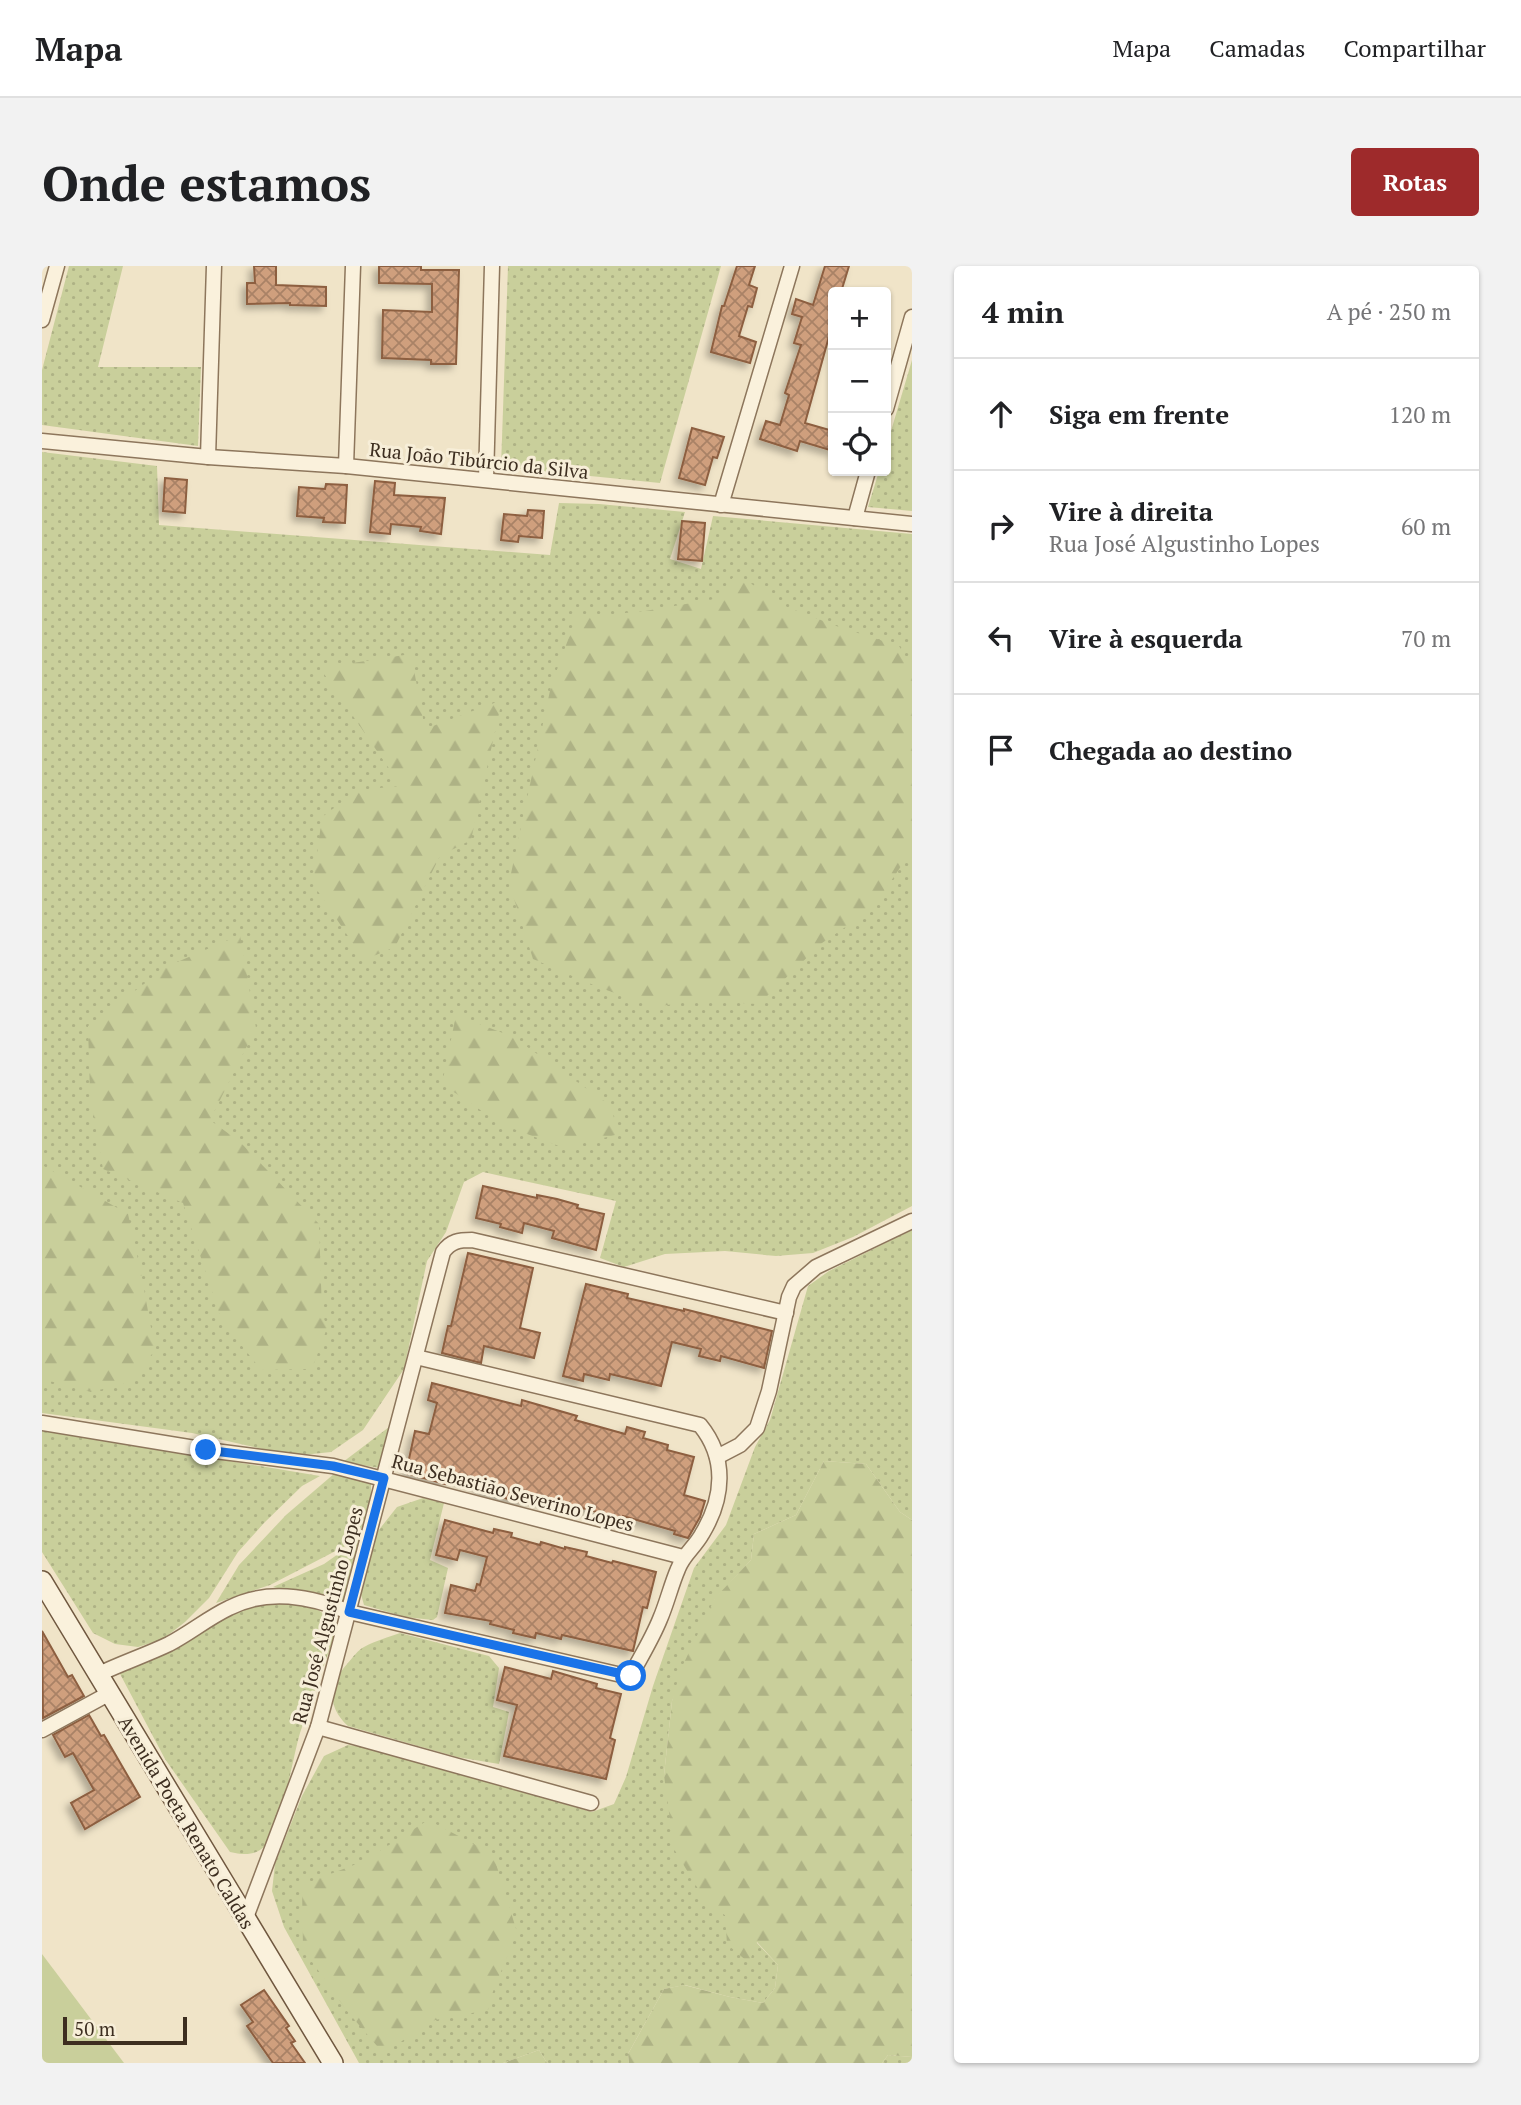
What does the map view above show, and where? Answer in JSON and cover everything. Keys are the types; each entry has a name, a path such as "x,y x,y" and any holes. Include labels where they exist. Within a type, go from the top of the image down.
{"main road":[{"name":"Avenida Poeta Renato Caldas","path":"42,1581 48,1606 99,1674 333,2063"}],"street":[{"path":"42,320 57,266"},
{"path":"208,457 214,266"},
{"path":"346,466 353,266"},
{"path":"486,479 492,266"},
{"path":"721,505 792,266"},
{"path":"891,391 912,317"},
{"name":"Rua João Tibúrcio da Silva","path":"42,441 486,479 912,524"},
{"path":"855,518 867,476"},
{"path":"717,1457 740,1445 757,1428 764,1413 794,1286 816,1267 912,1221"},
{"name":"Rua José Algustinho Lopes","path":"246,1920 318,1727 443,1252 449,1244 459,1240 472,1240 786,1313"},
{"path":"99,1674 169,1643 250,1598 283,1596 312,1600 349,1612 631,1676 659,1621 683,1557 702,1535 715,1511 719,1485 714,1445 700,1425 416,1357"},
{"name":"Rua Sebastião Severino Lopes","path":"42,1423 206,1450 333,1466 683,1557"},
{"path":"42,1730 110,1693"},
{"path":"318,1727 591,1803"}],"green space":[{"path":"69,266 123,266 98,367 201,367 198,446 42,425 42,370"},
{"path":"508,266 721,266 660,483 501,467"},
{"path":"912,360 912,511 868,507 877,476 891,476 891,431"},
{"path":"42,452 157,466 159,525 550,555 559,503 599,504 685,512 670,559 701,569 713,516 912,534 912,1206 853,1237 813,1253 776,1256 725,1251 665,1254 624,1267 600,1258 616,1201 483,1172 464,1182 446,1232 427,1261 404,1369 363,1430 331,1452 293,1456 192,1433 42,1413"},
{"path":"736,574 787,607 899,646 912,667 912,850 872,909 822,943 759,1004 694,1001 654,1007 533,959 509,883 551,686 576,618 645,611 715,599"},
{"path":"411,654 425,729 502,700 471,840 440,856 395,947 364,960 313,884 322,817 358,790 401,786 320,668"},
{"path":"240,935 256,1028 210,1120 240,1142 319,1224 322,1312 327,1328 312,1369 261,1370 221,1319 183,1203 103,1169 90,1093 88,1026 168,966"},
{"path":"456,1015 513,1037 610,1105 619,1134 564,1148 501,1124 442,1084"},
{"path":"42,1165 128,1214 155,1350 131,1382 91,1392 42,1379"},
{"path":"912,1230 912,1520 900,1512 866,1464 824,1461 796,1515 754,1534 751,1560 715,1599 672,1701 664,1775 725,1915 778,1965 775,1988 763,2003 685,1985 664,1989 628,2054 629,2063 547,2063 539,2050 503,2063 359,2063 284,1927 272,1891 275,1864 302,1796 324,1756 348,1745 370,1748 592,1812 614,1804 626,1777 653,1686 694,1568 726,1525 755,1447 770,1420 808,1286 829,1271"},
{"path":"393,1424 380,1468 343,1462"},
{"path":"42,1430 320,1476 302,1486 264,1523 238,1552 209,1598 185,1622 163,1639 138,1647 115,1644 93,1633 42,1552"},
{"path":"824,1461 866,1464 900,1512 912,1520 912,2057 888,2055 882,2063 629,2063 628,2054 664,1989 684,1985 763,2003 775,1988 778,1965 757,1942 749,1963 727,1944 725,1915 709,1907 674,1849 664,1775 672,1701 681,1669 715,1598 751,1560 754,1534 796,1515"},
{"path":"335,1473 371,1480 371,1512 353,1542 270,1585 216,1603 239,1565 286,1515"},
{"path":"423,1498 444,1503 430,1560 448,1568 437,1617 433,1620 405,1617 364,1605 360,1591 378,1531 397,1507"},
{"path":"361,1538 344,1604 273,1587 324,1564"},
{"path":"289,1598 323,1613 336,1632 300,1733 281,1810 271,1838 265,1846 253,1853 230,1852 165,1759 119,1672 184,1645 223,1618 255,1602"},
{"path":"400,1633 489,1656 499,1668 493,1707 509,1712 499,1764 457,1757 348,1726 341,1718 333,1703 337,1678 362,1648"},
{"path":"428,1820 493,1854 517,1932 488,2010 435,2020 383,2053 347,2011 303,1949 302,1885 364,1861"},
{"path":"42,1954 124,2063 42,2063"},
{"path":"539,2050 547,2063 503,2063"},
{"path":"888,2055 912,2057 912,2063 882,2063"}],"building":[{"path":"254,266 276,266 276,285 326,287 326,306 247,304 247,283 255,283"},
{"path":"379,266 459,270 456,364 382,358 383,310 432,312 432,284 379,283"},
{"path":"737,266 755,266 749,285 757,288 752,307 748,306 739,336 756,342 750,363 711,352 722,306"},
{"path":"825,266 849,266 843,287 828,287 828,340 805,423 828,430 828,449 800,441 797,451 760,439 766,421 780,425 789,395 785,393 801,345 794,343 802,317 792,314 796,299 813,305"},
{"path":"692,428 724,437 717,458 713,457 705,485 679,478"},
{"path":"165,478 187,480 185,513 163,511"},
{"path":"375,481 395,483 394,495 445,498 441,534 420,531 421,527 391,524 390,534 370,532"},
{"path":"326,484 347,485 345,523 323,522 324,518 297,516 299,487 325,489"},
{"path":"528,510 544,511 542,538 519,536 518,542 501,540 504,514 527,516"},
{"path":"682,521 705,523 702,561 678,559"},
{"path":"483,1186 537,1198 537,1195 557,1199 578,1205 577,1208 604,1214 596,1250 552,1238 554,1231 524,1223 522,1233 476,1218"},
{"path":"468,1253 533,1268 520,1328 540,1333 534,1358 484,1346 481,1363 442,1353"},
{"path":"586,1284 628,1294 627,1298 772,1331 764,1368 721,1356 720,1361 699,1356 701,1349 672,1342 661,1386 610,1374 609,1380 584,1374 583,1381 563,1376"},
{"path":"432,1383 521,1406 522,1400 577,1416 575,1420 625,1434 627,1427 645,1432 643,1438 668,1445 667,1450 694,1457 684,1495 705,1501 700,1517 688,1538 674,1534 675,1531 623,1516 621,1522 600,1516 601,1513 548,1499 547,1502 524,1497 523,1503 479,1491 481,1485 447,1476 445,1484 406,1473 415,1431 429,1434 437,1403 428,1400"},
{"path":"445,1520 493,1533 494,1529 512,1533 511,1537 540,1545 541,1542 587,1552 586,1556 656,1572 647,1608 643,1607 633,1651 562,1635 561,1639 536,1633 535,1638 513,1633 514,1630 490,1624 491,1621 445,1613 451,1585 475,1591 477,1584 480,1585 487,1557 460,1550 457,1560 436,1555"},
{"path":"42,1631 68,1677 72,1675 84,1696 43,1718"},
{"path":"505,1667 551,1679 553,1671 597,1684 596,1688 621,1694 610,1738 615,1740 606,1779 504,1756 517,1705 497,1700"},
{"path":"89,1715 101,1736 104,1735 140,1797 85,1829 71,1803 94,1790 73,1753 65,1757 53,1735"},
{"path":"264,1990 289,2026 286,2028 295,2041 291,2043 305,2063 273,2063 247,2026 253,2022 241,2005"}],"route":[{"path":"206,1450 333,1466 384,1478 349,1612 631,1676"}]}
